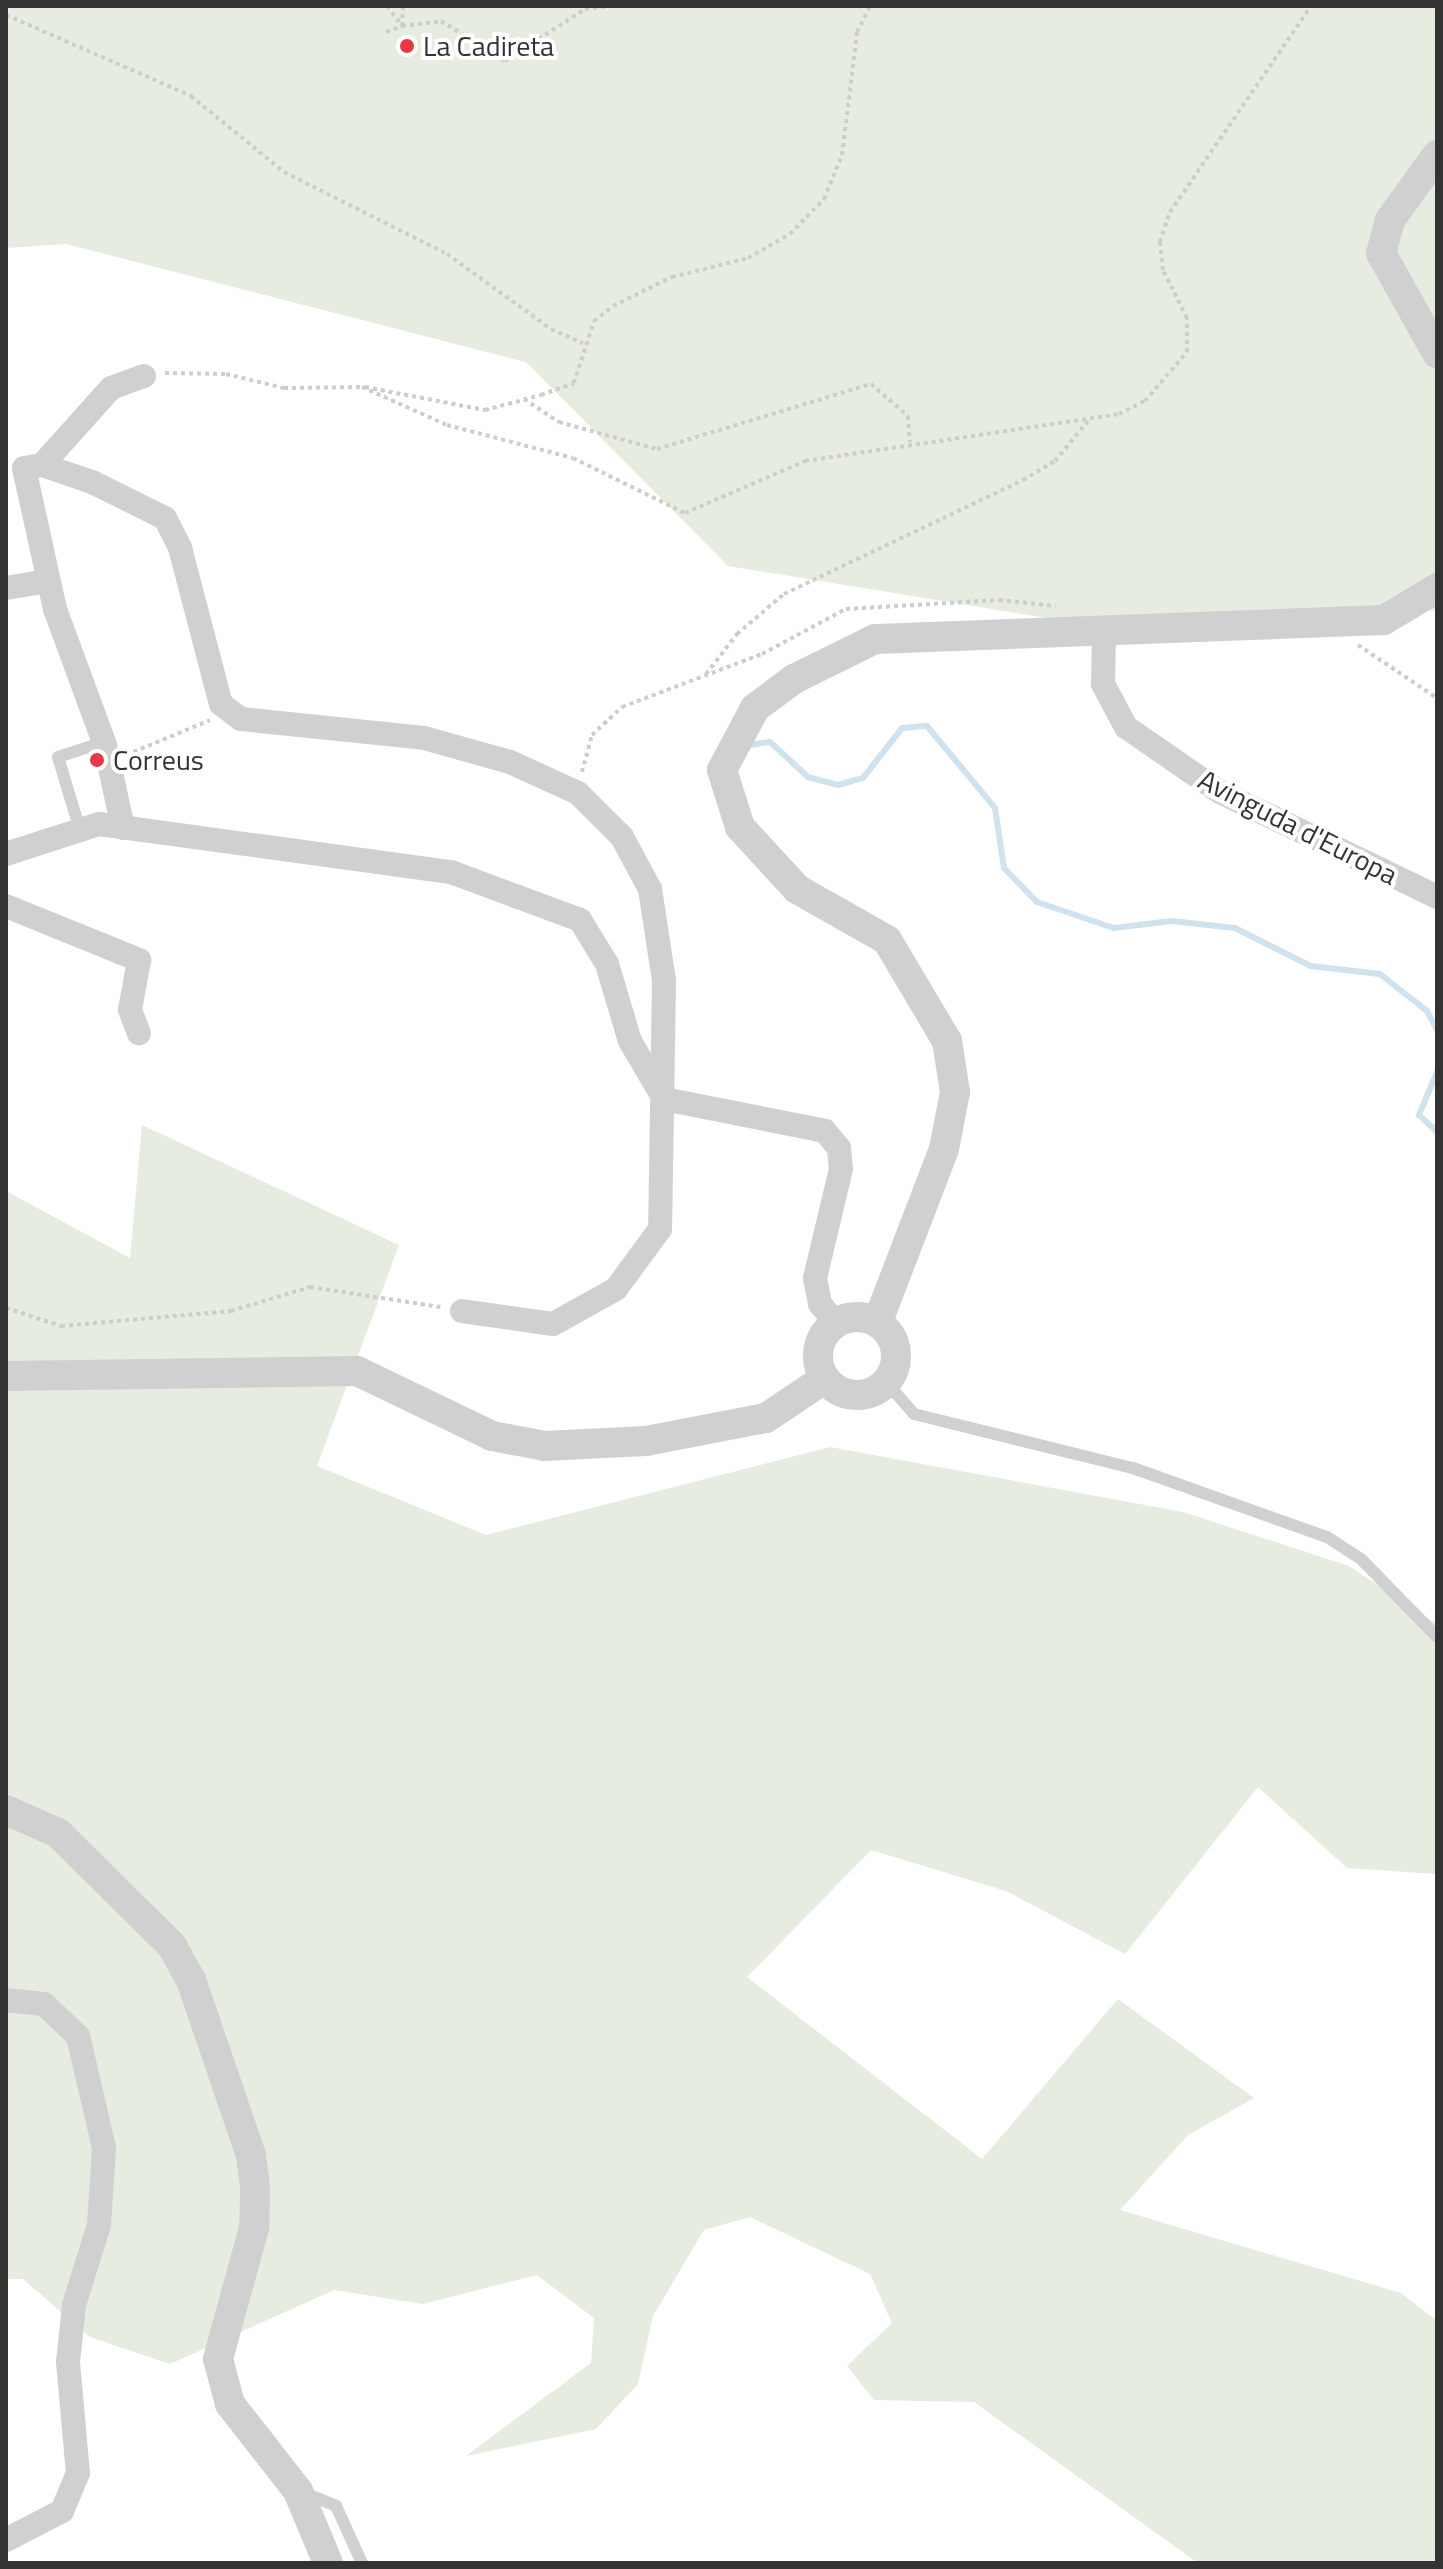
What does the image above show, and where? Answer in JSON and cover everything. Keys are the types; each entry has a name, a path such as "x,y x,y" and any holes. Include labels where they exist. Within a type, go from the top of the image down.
{"street":[{"path":"1437,155 1390,220 1381,253 1437,353"},
{"path":"33,467 111,388 144,376"},
{"path":"33,467 48,581 107,753 123,828"},
{"path":"33,467 165,518 180,548 221,704 241,719 424,738 510,762 578,793 622,837 650,889 664,981 660,1229 616,1289 553,1324 462,1311"},
{"path":"6,588 48,581"},
{"path":"878,1321 944,1149 955,1092 947,1041 887,940 797,889 767,860 726,803 722,770 755,708 794,679 875,639 1384,620 1437,588"},
{"name":"Avinguda d'Europa","path":"1104,632 1103,684 1126,727 1220,792 1437,897"},
{"path":"6,854 80,830 123,828 451,872 580,920 607,964 630,1041 664,1099 825,1131 839,1148 841,1169 815,1278 820,1304 835,1322"},
{"path":"6,906 139,960 130,1010 139,1033"},
{"path":"856,1316 878,1321 897,1350 887,1383 854,1396 824,1379 818,1349 835,1322 856,1316"},
{"path":"6,1376 357,1371 492,1436 545,1446 646,1441 766,1418 824,1379"},
{"path":"6,1810 58,1833 172,1946 191,1980 251,2155 255,2189 254,2228 218,2359 230,2404 298,2491 328,2563"},
{"path":"6,2000 44,2004 78,2036 104,2148 99,2225 74,2305 68,2362 78,2473 62,2511 6,2540"}],"lane":[{"path":"80,830 58,757 107,753"},
{"path":"887,1383 914,1414 1133,1468 1327,1537 1361,1559 1437,1637"},
{"path":"298,2491 336,2506 362,2563"}],"path":[{"path":"387,6 402,26"},
{"path":"402,26 403,6"},
{"path":"386,32 402,26 441,21 505,61 585,9 608,6"},
{"path":"144,376 184,371 284,388 362,387 485,410 574,383 583,370 583,343 613,306 672,277 748,258 790,234 824,199 842,155 857,32 870,6"},
{"path":"362,387 447,425 573,458 685,513 805,461 910,442 1089,419 1145,401 1187,352 1187,318 1163,270 1160,242 1170,212 1311,6"},
{"path":"6,15 191,96 284,172 447,254 551,329 583,343"},
{"path":"524,399 559,422 657,449 871,384 908,416 910,442"},
{"path":"578,793 592,735 622,707 706,675 737,634 784,594 1055,461 1089,419"},
{"path":"1343,640 1437,698"},
{"path":"107,753 231,712"},
{"path":"6,1308 61,1326 231,1311 310,1287 462,1311"}],"shaded area":[{"path":"6,6 1437,6 1437,610 1170,638 728,566 526,362 66,244 6,248"},
{"path":"142,1125 399,1245 317,1466 486,1535 830,1447 1183,1512 1349,1566 1437,1624 1437,1874 1347,1868 1258,1787 1125,1954 1006,1891 871,1850 747,1977 982,2159 1118,1999 1254,2098 1188,2135 1120,2210 1401,2293 1437,2321 1437,2563 1198,2563 974,2402 874,2400 847,2366 892,2323 870,2274 750,2217 704,2230 653,2316 638,2384 596,2429 466,2456 591,2363 594,2318 537,2275 423,2304 334,2290 170,2364 90,2337 23,2279 6,2279 6,1191 130,1258"}],"waterway":[{"path":"749,745 770,742 808,777 838,785 863,778 902,728 927,726 995,808 1004,868 1037,902 1114,928 1172,921 1235,928 1311,966 1380,974 1427,1011 1437,1030"},
{"path":"1437,1072 1419,1115 1437,1132"}],"place":[{"name":"La Cadireta","path":"407,46"},
{"name":"Correus","path":"97,760"}]}
